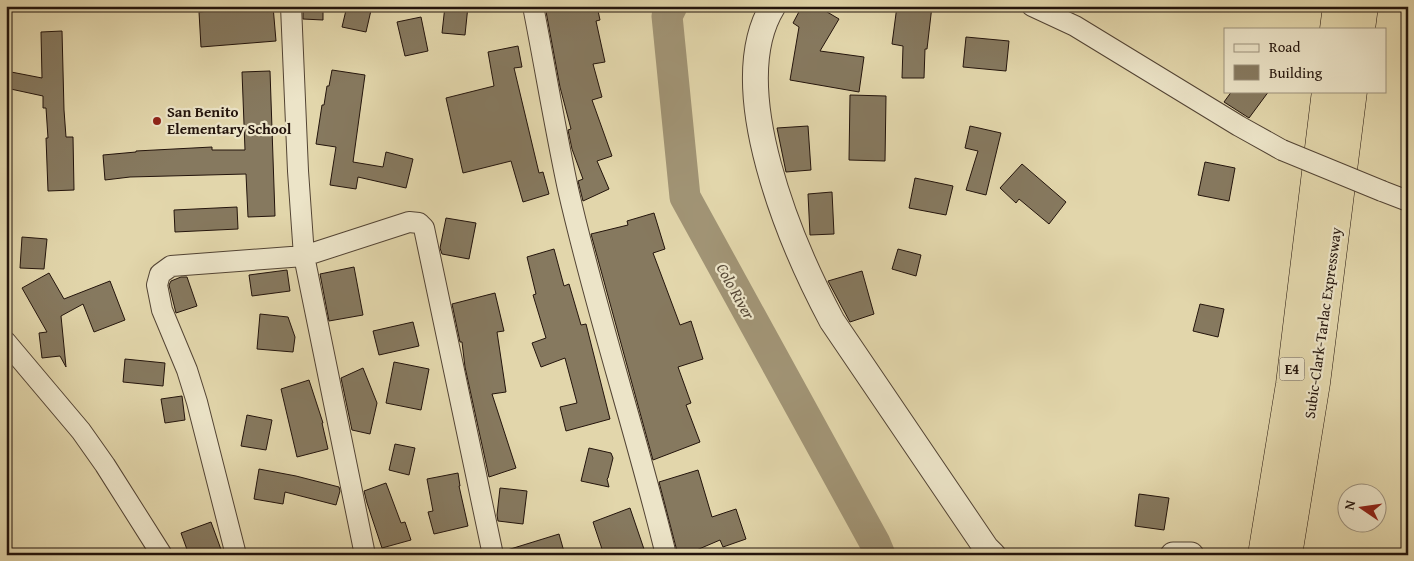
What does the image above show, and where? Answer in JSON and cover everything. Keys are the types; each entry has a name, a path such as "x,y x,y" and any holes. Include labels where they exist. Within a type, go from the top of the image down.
{"highway":[{"path":"1334,28 1337,6"},
{"path":"1361,28 1364,6"},
{"name":"Subic-Clark-Tarlac Expressway","path":"1262,555 1290,384 1326,92"},
{"name":"Subic-Clark-Tarlac Expressway","path":"1288,555 1316,383 1353,92"}],"street":[{"path":"291,6 298,171 304,256 365,555"},
{"path":"533,6 568,189 592,285 646,474 666,555"},
{"path":"773,6 768,13 759,42 754,73 761,132 790,231 815,288 832,320 986,548 993,555"},
{"path":"1032,6 1075,26 1239,126 1282,150 1408,201"},
{"path":"236,555 197,402 184,363 162,310 157,284 160,274 171,266 304,256 409,222 419,223 424,228 493,555"},
{"path":"6,342 81,431 162,555"},
{"path":"1173,555 1191,555"}],"building":[{"path":"273,6 276,41 201,47 199,12"},
{"path":"303,6 323,6 323,20 303,19"},
{"path":"347,6 372,6 366,32 342,27"},
{"path":"445,6 468,6 465,35 442,33"},
{"path":"545,6 597,6 600,20 596,21 605,62 593,64 602,97 592,100 612,156 597,161 609,189 583,201 578,181 583,179 572,149 568,130 571,129 560,87"},
{"path":"802,6 817,6 839,19 820,51 864,57 859,92 790,80 799,27 793,23"},
{"path":"897,6 932,6 927,49 925,49 924,78 902,78 903,46 892,44"},
{"path":"421,17 428,51 405,56 397,22"},
{"path":"62,31 66,137 73,137 74,190 48,191 46,138 48,138 46,108 43,108 43,96 6,88 6,71 42,78 41,32"},
{"path":"966,37 1009,41 1006,71 963,67"},
{"path":"518,46 522,67 514,68 539,173 543,172 549,194 523,202 511,161 463,173 446,98 494,86 488,52"},
{"path":"332,70 365,75 353,162 383,167 386,152 413,159 406,188 358,177 356,189 330,185 336,147 316,144 322,105 324,105"},
{"path":"270,71 275,216 248,217 246,174 130,177 105,180 103,155 136,151 212,147 212,150 245,150 242,72"},
{"path":"1231,92 1268,92 1249,118 1224,102"},
{"path":"850,95 886,96 885,161 849,160"},
{"path":"808,126 811,170 786,172 777,128"},
{"path":"970,126 1001,133 986,195 966,190 978,151 965,148"},
{"path":"1205,162 1235,168 1229,201 1198,195"},
{"path":"1022,164 1066,202 1049,224 1019,199 1016,203 1000,188"},
{"path":"915,178 953,186 946,215 909,208"},
{"path":"832,192 834,234 810,235 808,194"},
{"path":"237,207 238,229 175,232 174,210"},
{"path":"654,213 665,249 653,253 680,325 691,321 703,359 678,367 691,403 686,405 700,442 653,460 591,234 628,225 627,221"},
{"path":"446,218 476,223 469,259 442,254 440,248"},
{"path":"22,237 47,239 44,269 20,268"},
{"path":"554,249 564,286 569,284 581,325 586,324 610,419 566,431 560,407 577,403 565,358 541,367 532,343 546,338 533,295 536,294 527,257"},
{"path":"898,249 921,255 916,276 892,269"},
{"path":"354,267 363,315 329,321 320,274"},
{"path":"287,270 290,291 252,296 249,275"},
{"path":"862,271 874,314 850,322 828,281"},
{"path":"49,273 64,299 110,281 125,320 94,332 83,304 61,316 66,367 60,356 42,358 39,333 47,332 22,288"},
{"path":"187,277 197,306 176,313 169,285 171,281"},
{"path":"495,293 504,331 497,332 506,392 492,394 516,468 489,477 465,367 462,342 460,342 452,304"},
{"path":"1200,304 1224,309 1218,337 1193,331"},
{"path":"260,314 288,317 295,337 293,352 257,349"},
{"path":"413,322 419,346 379,355 373,331"},
{"path":"125,359 165,363 163,386 123,382"},
{"path":"394,362 429,369 421,410 386,403"},
{"path":"363,368 377,403 370,434 352,430 341,378"},
{"path":"309,380 323,423 328,449 297,457 281,389"},
{"path":"182,396 185,420 165,423 161,399"},
{"path":"247,415 272,420 266,450 241,446"},
{"path":"395,444 415,448 409,475 389,470"},
{"path":"589,448 611,453 613,458 607,479 609,487 581,481"},
{"path":"259,469 339,487 340,491 336,505 285,492 283,504 254,499"},
{"path":"698,470 712,517 736,509 746,539 723,547 720,540 685,555 678,555 659,482"},
{"path":"458,473 468,526 434,534 428,512 433,511 427,479"},
{"path":"386,483 401,523 405,522 411,540 382,548 364,491"},
{"path":"500,488 527,491 523,524 498,521"},
{"path":"1139,494 1169,498 1164,530 1135,526"},
{"path":"630,508 646,555 604,555 593,522"},
{"path":"211,522 223,555 189,555 181,533"},
{"path":"559,534 565,555 505,555 504,551"}],"waterway":[{"name":"Colo River","path":"672,6 667,16 685,197 880,555"},
{"path":"875,543 899,555"}],"place":[{"name":"San Benito Elementary School","path":"157,121"}]}
